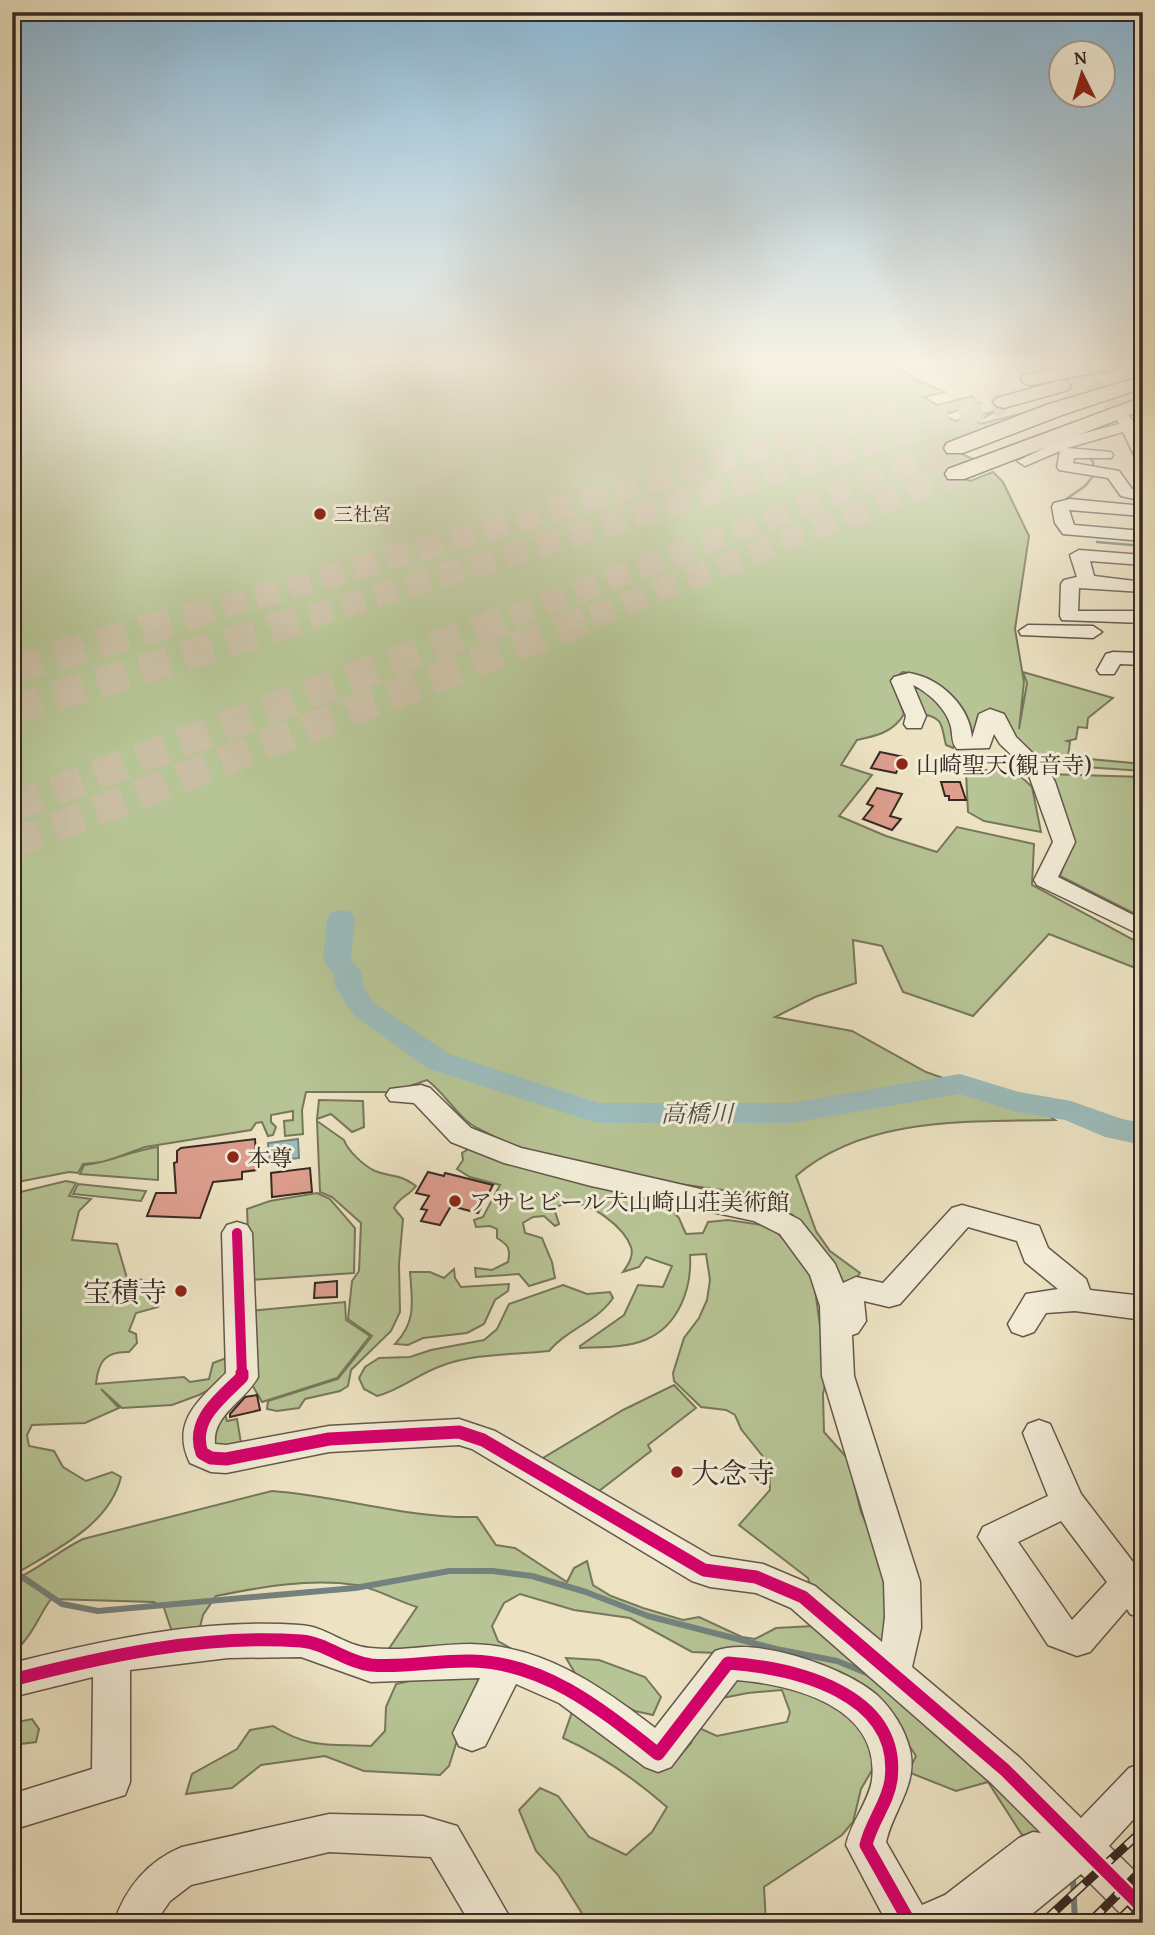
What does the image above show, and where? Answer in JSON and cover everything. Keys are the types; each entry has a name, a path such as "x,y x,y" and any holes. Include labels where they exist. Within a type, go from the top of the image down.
{"highway":[{"path":"956,474 1008,454"}],"street":[{"path":"1025,461 1043,454"},
{"path":"1068,454 1065,467 1113,474 1127,493 1143,496"},
{"path":"1092,454 1105,455"},
{"path":"1101,472 1101,460 1105,455"},
{"path":"1143,511 1060,506 1063,523 1069,530 1143,536"},
{"path":"1087,581 1079,555 1143,560"},
{"path":"1143,587 1087,581 1070,583 1069,616 1143,617"},
{"path":"1028,631 1143,631"},
{"path":"1104,633 1126,644 1143,645"},
{"path":"1107,670 1113,658 1143,659"},
{"path":"914,724 916,716 901,681 906,678 926,685 951,707 961,726 964,745 982,744 986,718 989,715 997,718 1007,740 1036,767 1044,782 1064,842 1045,880 1143,929"},
{"path":"399,1095 421,1094 461,1135 514,1156 591,1177 730,1204 777,1218 790,1227 824,1272 835,1306 838,1376 902,1582 905,1610 903,1642 892,1672"},
{"path":"836,1334 851,1321 848,1297 856,1288 889,1296 962,1215 1029,1234 1035,1254 1075,1287 1075,1300"},
{"path":"236,1233 242,1377 198,1426 197,1446 202,1453 211,1458 226,1459 327,1437 459,1433 483,1440 704,1570 721,1575 747,1575 769,1581 803,1597 1005,1770 1076,1852 1143,1908"},
{"path":"1023,1324 1037,1302 1075,1300 1143,1308"},
{"path":"1039,1433 1067,1502 1135,1594 1077,1640 1061,1634 995,1537 1067,1502"},
{"path":"12,1680 82,1662 198,1644 304,1641 367,1665 410,1666 473,1661 506,1665 547,1676 585,1696 658,1754 728,1663 754,1663 787,1670 820,1681 854,1698 874,1716 886,1736 893,1759 891,1782 867,1832 866,1845 910,1923"},
{"path":"14,1812 111,1782 112,1657"},
{"path":"472,1733 506,1665"},
{"path":"988,1923 1076,1852 1143,1781"},
{"path":"134,1923 137,1914 156,1887 182,1867 329,1833 423,1836 443,1840 493,1923"},
{"path":"928,1923 959,1910 1033,1852 1076,1852"}],"green space":[{"path":"12,454 962,454 975,460 945,472 970,481 993,472 1003,482 1029,536 1015,629 1024,682 1019,729 1027,683 1023,672 1113,698 1088,718 1087,728 1078,727 1076,739 1067,741 1070,742 1068,757 1143,764 1143,771 1041,764 990,710 978,715 974,744 957,706 941,687 918,675 903,672 891,680 904,714 900,720 878,735 857,740 841,765 872,775 839,816 886,836 937,852 957,827 1034,844 1032,885 1143,945 1143,971 1049,934 973,1016 903,992 882,946 853,940 856,983 815,997 775,1017 852,1031 926,1072 1013,1103 1040,1109 1055,1120 953,1123 886,1132 854,1142 824,1156 796,1176 816,1231 830,1251 860,1273 856,1279 845,1283 832,1270 793,1215 776,1208 764,1195 617,1174 542,1155 508,1143 470,1124 427,1080 392,1092 306,1092 302,1110 303,1134 285,1136 284,1121 293,1120 293,1111 271,1115 271,1122 276,1127 273,1135 268,1136 262,1122 256,1123 251,1130 145,1147 104,1162 83,1164 78,1173 69,1172 12,1183"},
{"path":"909,684 927,691 943,708 953,728 953,748 946,745 938,720 922,714"},
{"path":"1015,771 1032,787 1041,832 984,821 968,812 966,772"},
{"path":"1047,774 1143,777 1143,918 1060,876 1073,838"},
{"path":"319,1100 363,1101 364,1127 352,1132 331,1114 317,1119"},
{"path":"317,1121 344,1140 352,1153 371,1169 399,1177 416,1186 394,1208 403,1219 399,1264 400,1312 391,1331 351,1370 348,1386 340,1391 305,1399 299,1408 277,1411 267,1409 268,1401 338,1379 372,1336 348,1319 352,1281 359,1271 361,1223 332,1197 320,1192"},
{"path":"158,1147 158,1180 80,1174 84,1165"},
{"path":"470,1148 668,1206 679,1218 686,1234 703,1233 708,1222 728,1220 769,1226 792,1246 812,1269 827,1375 823,1394 824,1432 848,1459 861,1512 894,1588 890,1630 880,1649 812,1594 808,1578 739,1525 770,1490 769,1464 741,1429 735,1415 726,1410 701,1407 674,1381 673,1373 684,1338 699,1318 707,1300 710,1280 706,1254 690,1255 689,1280 681,1305 675,1316 657,1334 645,1340 613,1347 580,1348 624,1315 638,1285 663,1287 672,1266 646,1257 639,1267 623,1272 632,1254 627,1239 597,1211 570,1203 554,1208 559,1224 555,1226 544,1216 533,1217 523,1223 525,1233 542,1238 555,1278 529,1286 519,1274 476,1277 475,1268 492,1270 508,1262 509,1250 497,1238 497,1229 490,1226 476,1227 474,1220 483,1217 500,1185 470,1177 457,1169 463,1160 462,1153"},
{"path":"66,1181 76,1183 69,1196 91,1199 79,1211 72,1240 117,1244 127,1278 159,1282 164,1288 158,1307 136,1313 129,1331 136,1334 137,1343 129,1352 114,1353 104,1359 96,1384 184,1377 190,1382 209,1379 213,1363 229,1357 228,1380 172,1405 122,1408 101,1389 119,1408 85,1423 32,1425 27,1435 29,1446 54,1451 63,1467 86,1481 112,1472 121,1477 115,1495 92,1524 61,1547 12,1576 12,1239 17,1234 12,1231 12,1194"},
{"path":"78,1184 146,1191 141,1201 73,1194"},
{"path":"317,1193 330,1199 355,1228 354,1273 250,1280 247,1209 270,1201"},
{"path":"454,1269 455,1278 461,1287 509,1284 508,1291 495,1300 484,1324 467,1333 423,1338 408,1345 395,1344 407,1327 412,1310 410,1272 430,1272 444,1278"},
{"path":"563,1285 587,1294 610,1292 613,1298 599,1313 556,1343 549,1351 454,1362 377,1396 364,1389 359,1378 365,1367 379,1358 410,1357 431,1350 484,1340 497,1329 509,1304"},
{"path":"345,1302 346,1320 370,1336 337,1378 262,1402 250,1381 248,1311"},
{"path":"674,1385 696,1408 648,1445 651,1451 595,1494 538,1461 623,1410"},
{"path":"225,1414 227,1421 237,1419 242,1449 214,1450 208,1427"},
{"path":"272,1491 400,1511 477,1517 496,1545 515,1548 567,1582 574,1568 587,1561 593,1585 611,1596 683,1620 699,1617 742,1637 755,1639 776,1628 813,1626 1052,1827 1035,1834 1022,1835 988,1782 956,1791 908,1772 916,1756 889,1715 743,1654 692,1652 630,1618 574,1610 520,1594 504,1603 492,1626 498,1641 517,1652 388,1650 417,1607 364,1587 321,1582 216,1596 203,1615 199,1631 172,1632 164,1608 154,1602 51,1599 29,1636 19,1647 12,1635 12,1581 83,1539"},
{"path":"566,1658 599,1660 645,1677 661,1697 653,1715 635,1711 578,1678"},
{"path":"480,1673 486,1682 460,1731 449,1766 440,1775 364,1771 325,1756 261,1765 232,1788 186,1794 192,1774 237,1749 250,1730 273,1726 309,1742 371,1746 385,1731 386,1707 396,1684 432,1676"},
{"path":"729,1673 785,1685 855,1714 878,1760 861,1789 853,1822 842,1835 764,1887 766,1923 588,1923 558,1875 536,1851 519,1810 540,1788 558,1796 589,1837 626,1855 652,1832 667,1807 618,1769 563,1738 572,1712 672,1765 691,1743 697,1727 717,1736 787,1722 790,1712 782,1690 712,1700"},
{"path":"32,1719 39,1729 36,1742 12,1745 12,1723"}],"water":[{"path":"298,1139 299,1158 270,1162 268,1143"}],"building":[{"path":"880,752 904,757 896,773 871,768"},
{"path":"941,782 960,782 966,800 949,800"},
{"path":"877,788 902,794 890,816 901,819 892,830 863,819 873,806 867,804"},
{"path":"255,1139 257,1170 242,1172 242,1179 213,1182 200,1218 147,1216 156,1193 176,1193 174,1163 177,1162 177,1151 181,1148"},
{"path":"310,1168 312,1192 272,1197 271,1173"},
{"name":"アサヒビール大山崎山荘美術館","path":"428,1172 444,1176 445,1173 493,1185 478,1213 451,1206 440,1225 421,1221 427,1210 421,1209 429,1196 416,1193"},
{"path":"337,1281 337,1297 314,1298 315,1283"},
{"path":"257,1395 260,1410 230,1417 245,1397"}],"waterway":[{"path":"1065,503 1065,500 1085,486 1094,475 1093,462 1088,455"},
{"path":"1097,542 1143,546"},
{"name":"高橋川","path":"341,918 337,960 347,972 350,988 364,1009 438,1061 598,1113 791,1113 960,1084 1017,1102 1071,1111 1116,1129 1143,1134"},
{"path":"12,1570 62,1604 98,1611 355,1588 449,1571 493,1571 532,1576 586,1592 648,1616 776,1649 837,1661 869,1674"},
{"path":"1070,1876 1073,1879 1075,1923"}],"tunnel":[{"path":"191,617 745,454"},
{"path":"310,617 835,454"},
{"path":"512,617 938,454"},
{"path":"592,617 956,474"},
{"path":"12,669 197,615"},
{"path":"12,710 316,615"},
{"path":"12,807 517,615"},
{"path":"12,844 597,615"}],"railway":[{"path":"1042,1923 1143,1830"},
{"path":"1089,1923 1143,1869"},
{"path":"1116,1923 1143,1896"}],"cycle path":[{"path":"237,1233 242,1377 202,1421 198,1442 202,1453 211,1458 226,1459 329,1439 459,1432 483,1440 704,1570 756,1577 803,1597 1005,1770 1143,1908"},
{"path":"12,1680 119,1656 228,1642 310,1642 353,1661 371,1665 472,1661 500,1663 525,1669 572,1691 595,1705 658,1754 728,1663 782,1670 839,1690 863,1706 881,1726 891,1751 891,1780 866,1845 910,1923"}],"place":[{"name":"三社宮","path":"320,514"},
{"name":"山崎聖天(観音寺)","path":"902,764"},
{"name":"本尊","path":"233,1157"},
{"name":"アサヒビール大山崎山荘美術館","path":"455,1201"},
{"name":"宝積寺","path":"181,1291"},
{"name":"大念寺","path":"677,1472"}]}
